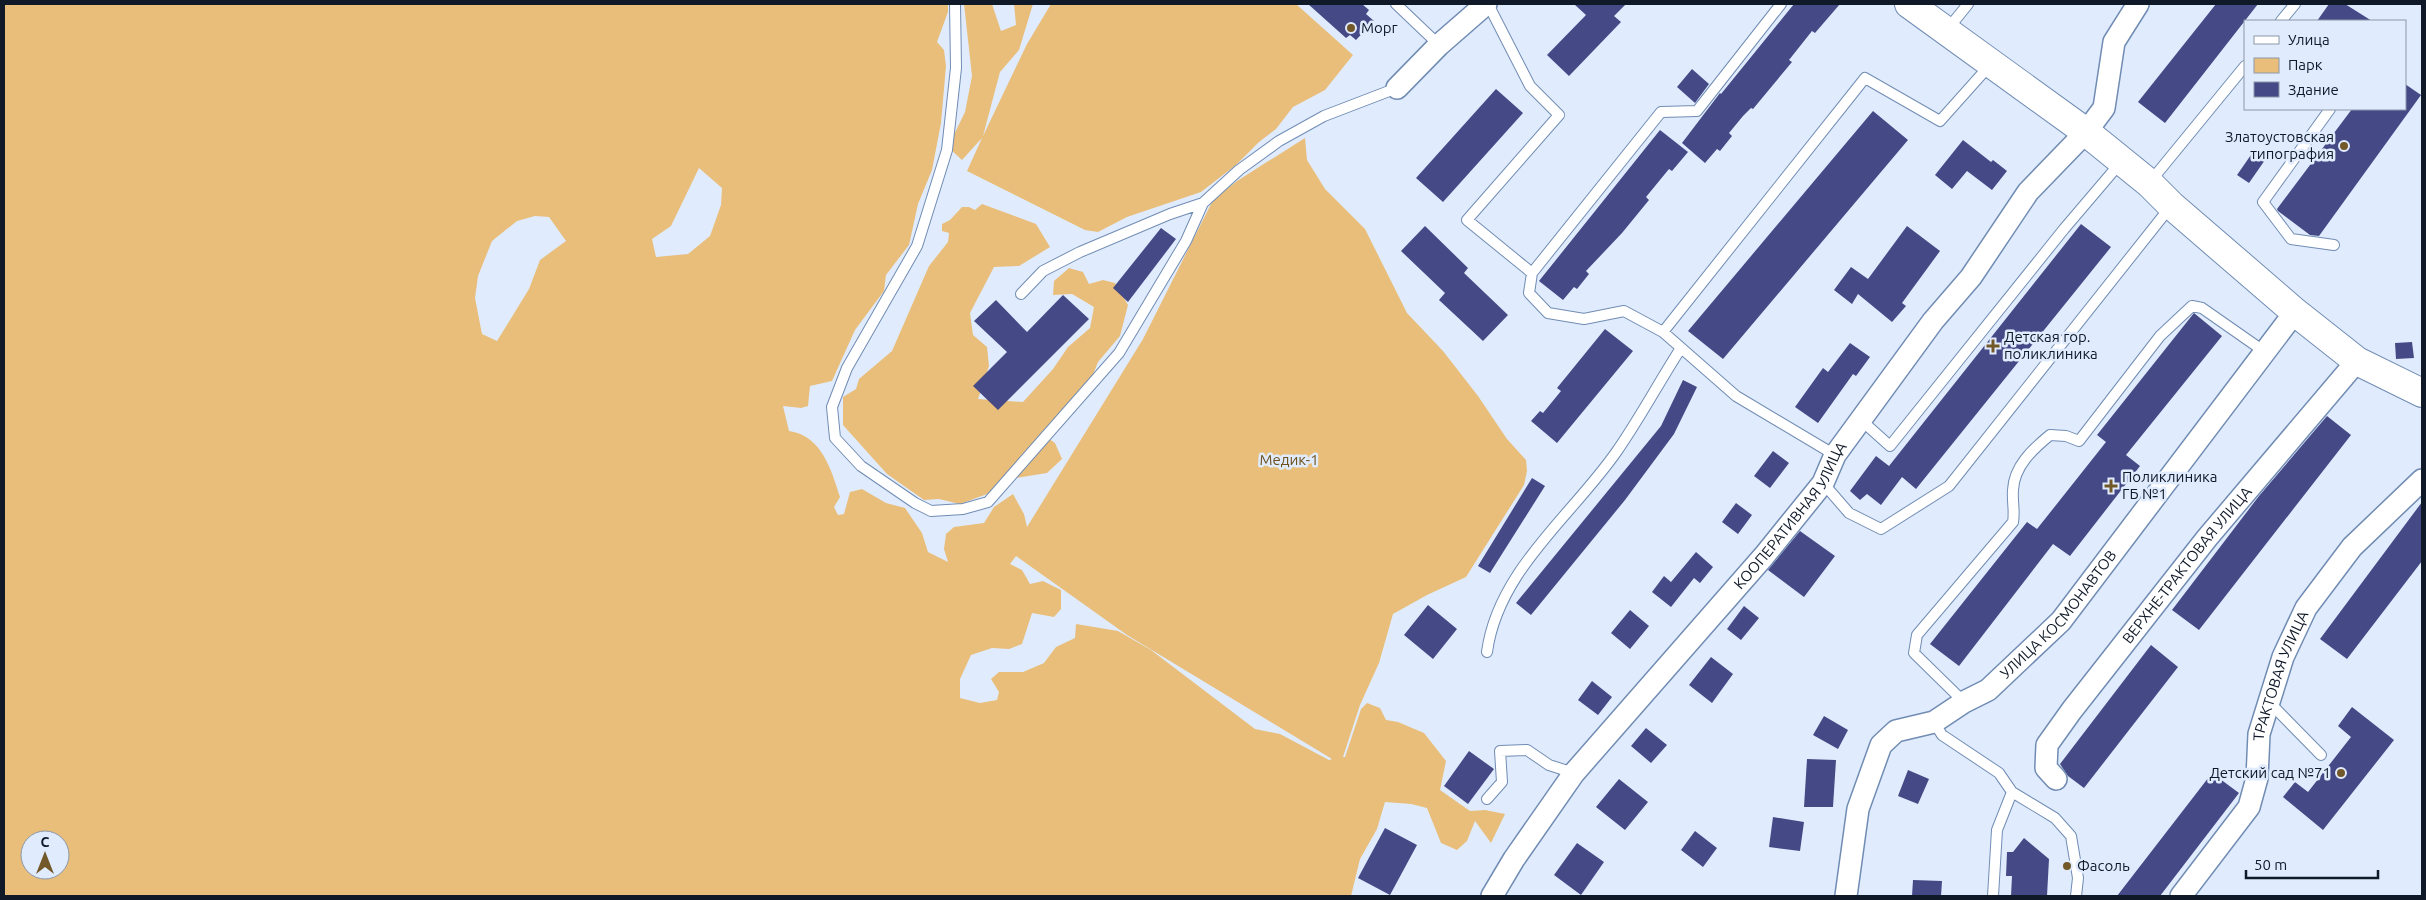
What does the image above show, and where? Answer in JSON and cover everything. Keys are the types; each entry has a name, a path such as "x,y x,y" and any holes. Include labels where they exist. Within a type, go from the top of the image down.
{"street":[{"path":"1398,88 1439,45 1487,4"},
{"path":"1909,4 2086,132 2149,183 2171,205 2295,312 2357,361 2422,393"},
{"name":"КООПЕРАТИВНАЯ УЛИЦА","path":"1492,896 1514,859 1574,773 1764,556 1823,483 1835,456 1933,321 1971,277 2028,192 2086,132 2104,108 2114,42 2138,4"},
{"name":"УЛИЦА КОСМОНАВТОВ","path":"1846,896 1858,809 1881,745 1896,731 1934,722 1964,702 1988,690 2061,621 2295,312"},
{"name":"ВЕРХНЕ-ТРАКТОВАЯ УЛИЦА","path":"2056,779 2046,768 2047,745 2072,710 2207,538 2357,361"},
{"name":"ТРАКТОВАЯ УЛИЦА","path":"2181,896 2248,806 2257,778 2259,734 2283,657 2306,608 2352,547 2422,480"}],"lane":[{"path":"955,4 956,68 947,150 917,246 847,368 832,408 835,438 861,466 930,511 963,508 988,502 1119,353 1186,241 1203,203 1239,170 1279,141 1324,116 1398,88"},
{"path":"1396,4 1439,45"},
{"path":"1487,4 1530,86 1559,115 1467,220 1532,273"},
{"path":"1781,4 1697,111 1661,112 1532,273 1530,293 1548,313 1584,319 1624,311 1663,332 1736,396 1835,456"},
{"path":"1946,31 1968,4"},
{"path":"2282,20 2295,4"},
{"path":"1663,332 1865,78 1940,121 1991,64"},
{"path":"2149,183 2244,67"},
{"path":"2329,110 2263,202 2291,239 2334,245"},
{"path":"1861,420 1890,446 2064,228 2122,161"},
{"path":"1021,294 1043,271 1073,256 1170,214 1203,203"},
{"path":"1823,483 1849,513 1881,529 1949,486 2171,205"},
{"path":"1964,702 1914,653 1917,635 2013,522 2015,512 2013,489 2019,470 2031,451 2050,436 2066,436 2079,441 2160,336 2192,306 2202,308 2265,352"},
{"path":"1487,652 1490,634 1514,578 1617,451 1681,348"},
{"path":"2270,703 2321,755"},
{"path":"1934,722 1942,735 1998,773 2012,792 2055,818 2071,836 2078,878 2076,896"},
{"path":"1487,799 1502,782 1500,750 1527,750 1549,765 1574,773"},
{"path":"1993,896 1997,830 2012,792"}],"green space":[{"name":"Медик-1","path":"4,4 948,4 948,12 937,42 944,50 946,66 941,123 932,170 918,204 909,245 886,275 884,291 855,330 832,381 810,386 808,406 801,408 783,406 789,431 810,439 824,455 840,497 834,507 838,515 844,514 850,492 862,489 886,503 905,508 922,533 928,552 948,562 944,549 946,534 954,527 984,523 994,507 1013,494 1024,514 1027,527 1143,339 1213,200 1237,181 1305,138 1307,160 1325,189 1365,229 1407,313 1443,351 1478,396 1507,439 1526,460 1527,471 1524,485 1466,577 1427,595 1393,614 1379,663 1360,705 1343,757 1345,757 1361,709 1367,703 1380,708 1386,720 1398,722 1424,733 1446,761 1440,790 1470,811 1485,810 1505,814 1491,843 1475,821 1467,841 1457,850 1441,843 1427,808 1411,804 1385,802 1377,829 1360,859 1351,896 4,896","holes":["699,168 722,188 721,205 710,236 688,254 656,257 652,239 671,226","535,216 549,217 566,241 540,260 529,289 497,341 482,334 475,298 478,276 492,241 517,221","1016,556 1127,635 1332,759 1329,760 1280,734 1255,729 1151,650 1118,631 1076,624 1075,638 1056,647 1044,663 1023,672 999,672 991,679 999,692 997,700 980,703 960,698 960,679 971,655 992,648 1009,649 1022,644 1032,613 1054,617 1061,609 1061,590 1043,581 1030,584 1022,570 1010,564"]},
{"path":"964,4 992,4 1001,31 1016,25 1014,4 1033,4 1019,50 1000,72 983,136 1027,44 1051,4 1296,4 1353,55 1325,90 1293,107 1276,129 1259,142 1236,165 1201,192 1127,217 1098,232 1085,230 967,171 982,138 962,160 948,147 965,112 972,76"},
{"path":"982,204 1036,224 1050,247 1019,266 994,267 970,313 973,335 987,347 989,366 978,399 1023,402 1053,369 1068,347 1090,328 1094,307 1072,294 1053,295 1054,281 1069,268 1083,272 1089,284 1103,280 1115,283 1128,305 1120,336 1098,362 1087,390 1045,436 1055,443 1062,459 1047,473 1009,479 987,494 960,504 939,499 924,500 887,474 843,425 843,397 856,389 859,379 892,351 929,266 948,242 949,233 942,231 942,224 950,220 962,207 969,207 975,210"}],"building":[{"name":"Морг","path":"1308,4 1362,4 1369,10 1366,14 1374,21 1356,40 1350,35 1346,38"},
{"path":"1574,4 1626,4 1614,16 1621,22 1569,76 1547,55 1586,15"},
{"path":"1794,4 1840,4 1815,33 1812,31 1789,60 1792,62 1753,109 1751,108 1743,116 1729,133 1732,136 1720,151 1717,149 1705,163 1682,143 1720,93"},
{"path":"2216,4 2258,4 2165,123 2138,102"},
{"path":"2329,4 2345,4 2370,20 2318,20"},
{"path":"1692,69 1709,84 1695,103 1677,87"},
{"path":"2406,85 2421,95 2319,236 2310,235 2277,209 2351,110 2406,110"},
{"path":"1496,89 1523,113 1443,202 1416,178"},
{"path":"1873,111 1908,140 1723,359 1688,331"},
{"path":"1660,130 1688,152 1672,171 1669,169 1646,197 1649,200 1622,233 1586,271 1589,274 1577,289 1574,287 1563,300 1539,281"},
{"path":"1963,140 1991,162 1993,160 2007,171 1992,190 1967,171 1952,189 1935,175"},
{"path":"2253,152 2265,160 2249,183 2237,175"},
{"path":"2081,224 2111,247 1916,489 1902,477 1881,505 1867,494 1860,500 1850,491 1876,456 1889,466"},
{"path":"1425,226 1468,268 1464,273 1508,315 1483,341 1439,300 1445,293 1401,251"},
{"path":"1907,226 1940,251 1902,303 1906,306 1892,322 1858,294 1852,304 1834,290 1851,267 1868,279"},
{"path":"1161,228 1176,239 1128,302 1113,288"},
{"path":"1063,295 1089,319 998,410 973,386 1007,352 974,321 996,300 1027,332"},
{"path":"2194,313 2222,336 2126,455 2140,466 2070,556 2053,544 1959,666 1930,644 2027,522 2037,529 2106,442 2097,435"},
{"path":"1605,329 1633,351 1557,443 1531,421 1540,411 1543,413 1561,391 1557,388"},
{"path":"2412,342 2414,358 2396,359 2395,343"},
{"path":"1850,343 1870,357 1856,376 1853,374 1818,423 1795,407 1823,368 1828,372"},
{"path":"1683,380 1697,387 1674,434 1625,500 1531,615 1516,603 1661,426"},
{"path":"2327,416 2351,435 2199,630 2172,610 2259,496"},
{"path":"1773,451 1789,463 1770,488 1754,476"},
{"path":"1532,478 1545,486 1490,573 1478,566"},
{"path":"2422,502 2422,561 2347,659 2320,639"},
{"path":"1736,503 1752,515 1738,534 1722,522"},
{"path":"1800,531 1835,556 1804,597 1768,570"},
{"path":"1696,552 1713,567 1700,583 1694,578 1671,607 1652,592 1664,576 1671,582"},
{"path":"1428,605 1457,629 1433,659 1404,635"},
{"path":"1744,606 1759,618 1741,640 1727,629"},
{"path":"1630,610 1649,626 1630,649 1611,633"},
{"path":"2151,645 2178,667 2084,788 2068,776 2060,764"},
{"path":"1711,657 1733,674 1712,703 1689,685"},
{"path":"1592,681 1612,697 1598,715 1578,700"},
{"path":"2352,707 2394,740 2323,830 2283,797 2295,782 2308,792 2351,737 2338,726"},
{"path":"1824,716 1848,730 1838,749 1813,735"},
{"path":"1646,728 1667,745 1651,763 1631,746"},
{"path":"1469,751 1494,769 1468,804 1444,786"},
{"path":"1807,759 1836,760 1833,807 1804,807"},
{"path":"1908,770 1929,779 1918,804 1898,796"},
{"path":"2212,773 2239,793 2160,896 2117,896"},
{"path":"1619,779 1648,802 1625,830 1596,807"},
{"path":"1773,817 1804,822 1800,851 1769,847"},
{"path":"1385,828 1417,845 1390,895 1358,878"},
{"path":"1695,831 1717,848 1703,867 1681,850"},
{"path":"2024,838 2049,859 2047,896 2011,896 2012,876 2006,876 2007,852 2013,852"},
{"path":"1577,843 1604,862 1581,895 1554,875"},
{"path":"1913,880 1942,881 1941,896 1912,896"}],"place":[{"name":"Морг","path":"1351,28"},
{"name":"Златоустовская типография","path":"2344,146"},
{"name":"Детская гор. поликлиника","path":"1993,346"},
{"name":"Поликлиника ГБ №1","path":"2111,486"},
{"name":"Детский сад №71","path":"2341,773"},
{"name":"Фасоль","path":"2067,866"}]}
